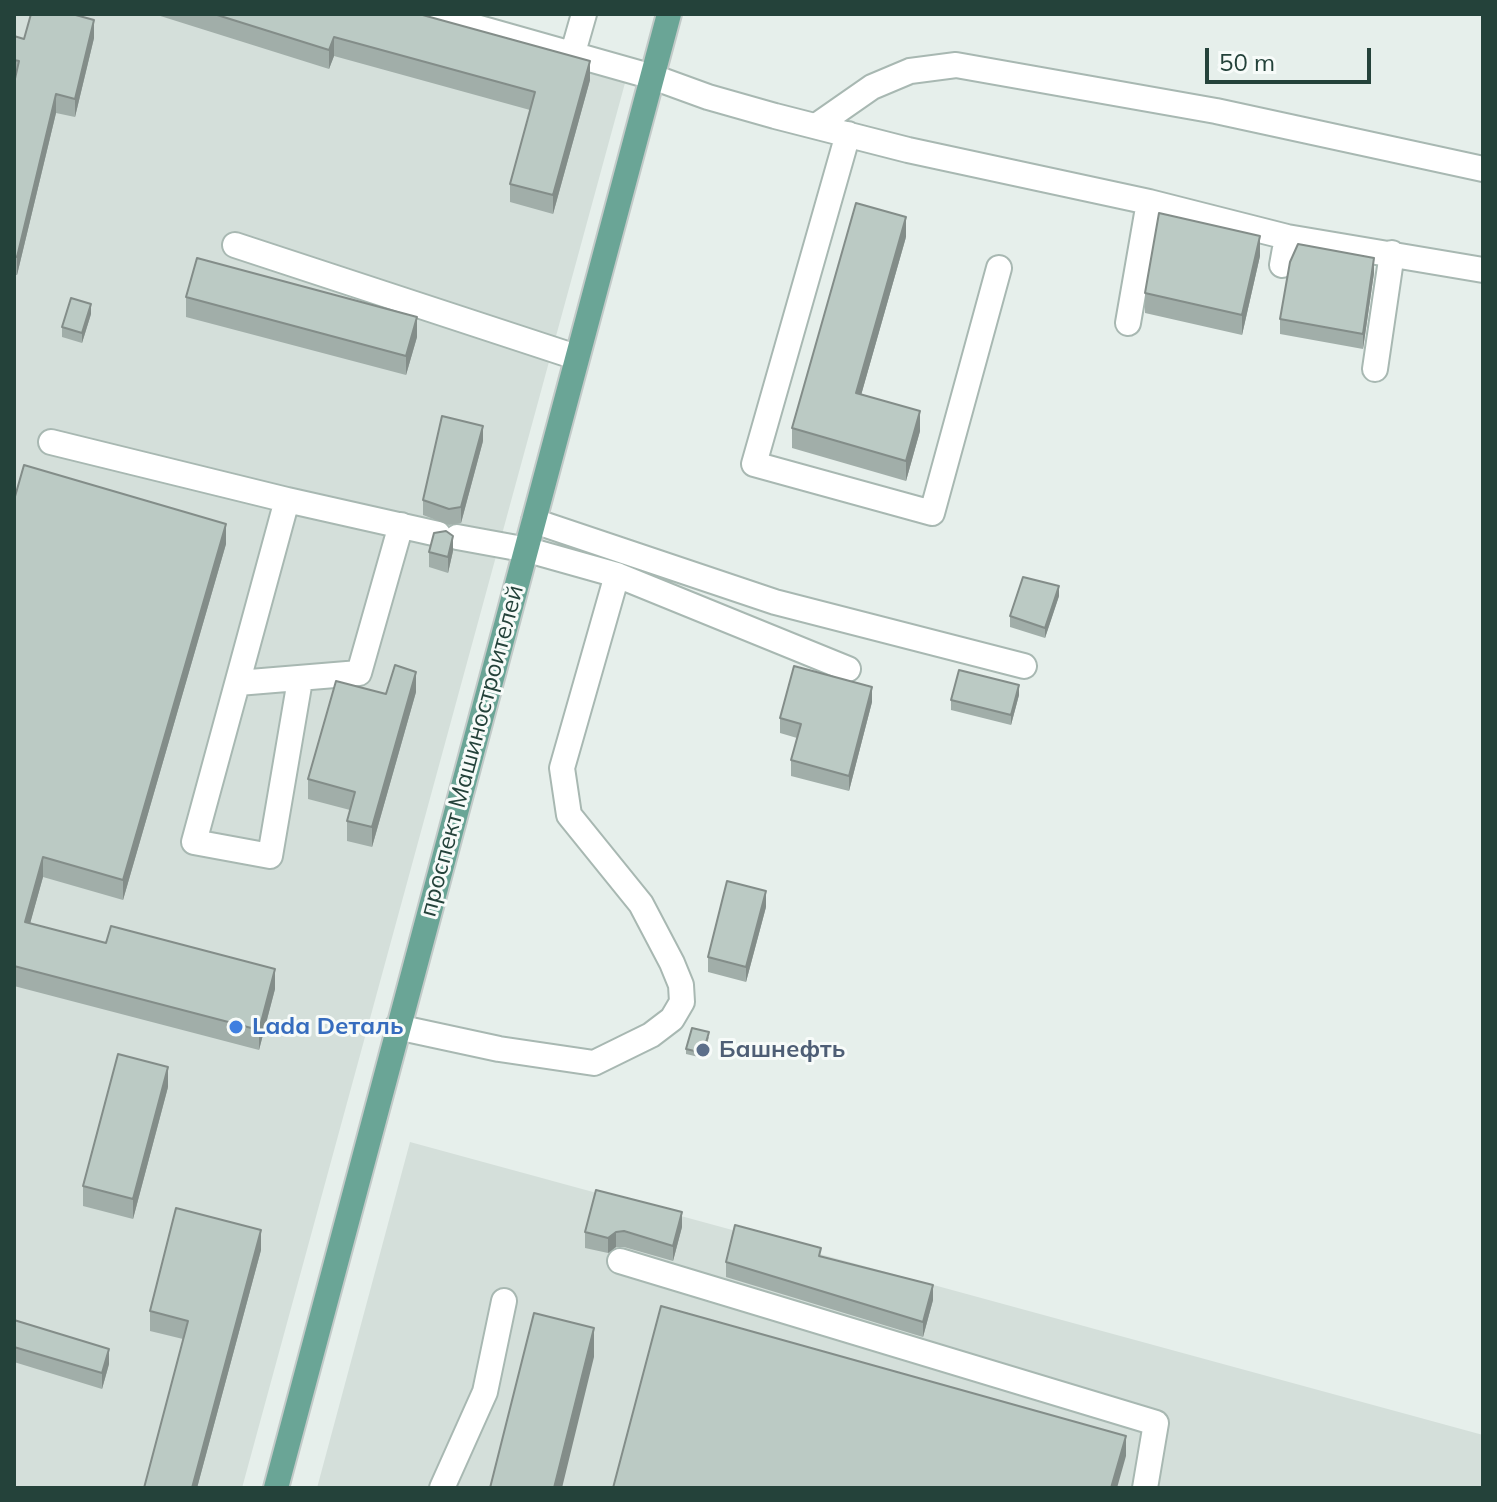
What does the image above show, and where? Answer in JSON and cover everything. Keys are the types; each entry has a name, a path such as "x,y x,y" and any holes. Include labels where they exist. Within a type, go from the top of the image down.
{"main road":[{"name":"проспект Машиностроителей","path":"276,1488 669,14"}],"lane":[{"path":"430,14 653,77 708,97 848,134 1149,202 1287,237 1483,270"},
{"path":"572,56 584,14"},
{"path":"816,126 872,87 910,71 956,65 1216,111 1483,169"},
{"path":"848,134 754,464 932,513 999,268"},
{"path":"1128,323 1149,202"},
{"path":"1282,265 1287,237"},
{"path":"235,245 576,357"},
{"path":"1375,369 1392,253"},
{"path":"51,442 287,500 447,536 528,550 617,575 848,669"},
{"path":"287,500 194,842 270,856 300,680"},
{"path":"534,521 775,602 1024,666"},
{"path":"238,683 359,673 401,525"},
{"path":"397,1027 499,1049 594,1063 651,1035 672,1019 682,1002 677,974 641,904 569,815 562,768 617,575"},
{"path":"620,1261 1156,1423 1145,1488"},
{"path":"442,1488 485,1392 504,1301"}],"shaded area":[{"path":"14,14 384,14 625,83 242,1488 14,1488"},
{"path":"410,1142 1483,1435 1483,1488 317,1488"}],"building":[{"path":"31,14 72,14 94,20 75,99 56,94 17,257 14,256 14,83 19,61 14,60 14,36 24,39"},
{"path":"214,14 419,14 590,61 553,195 510,184 535,92 334,37 329,50"},
{"path":"856,203 906,217 856,393 920,411 906,461 792,428"},
{"path":"1159,213 1260,236 1242,315 1145,293"},
{"path":"1298,244 1374,258 1363,334 1280,319 1290,262"},
{"path":"197,258 417,317 406,356 186,297"},
{"path":"71,298 91,304 82,333 62,327"},
{"path":"442,416 483,426 461,507 449,509 423,500"},
{"path":"24,465 226,524 123,880 43,857 25,922 106,943 111,926 275,969 259,1030 14,966 14,500"},
{"path":"446,531 453,536 448,557 429,552 434,533"},
{"path":"1023,577 1059,586 1045,628 1010,616"},
{"path":"395,665 416,672 372,827 347,821 355,792 308,779 336,681 386,694"},
{"path":"794,666 872,687 849,776 791,760 801,724 780,718"},
{"path":"959,670 1019,685 1011,715 951,700"},
{"path":"727,881 766,891 746,967 708,957"},
{"path":"692,1028 709,1032 703,1053 686,1049"},
{"path":"118,1054 168,1067 133,1199 83,1186"},
{"path":"596,1190 682,1212 673,1246 624,1231 608,1238 585,1232"},
{"path":"176,1208 261,1230 192,1488 144,1488 188,1321 150,1311"},
{"path":"735,1225 821,1248 819,1256 933,1285 923,1322 726,1262"},
{"path":"661,1306 1126,1436 1111,1488 613,1488"},
{"path":"534,1313 594,1328 554,1488 490,1488"},
{"path":"14,1320 109,1349 102,1373 14,1347"}],"place":[{"name":"Lada Dеталь","path":"236,1027"},
{"name":"Башнефть","path":"703,1050"}]}
